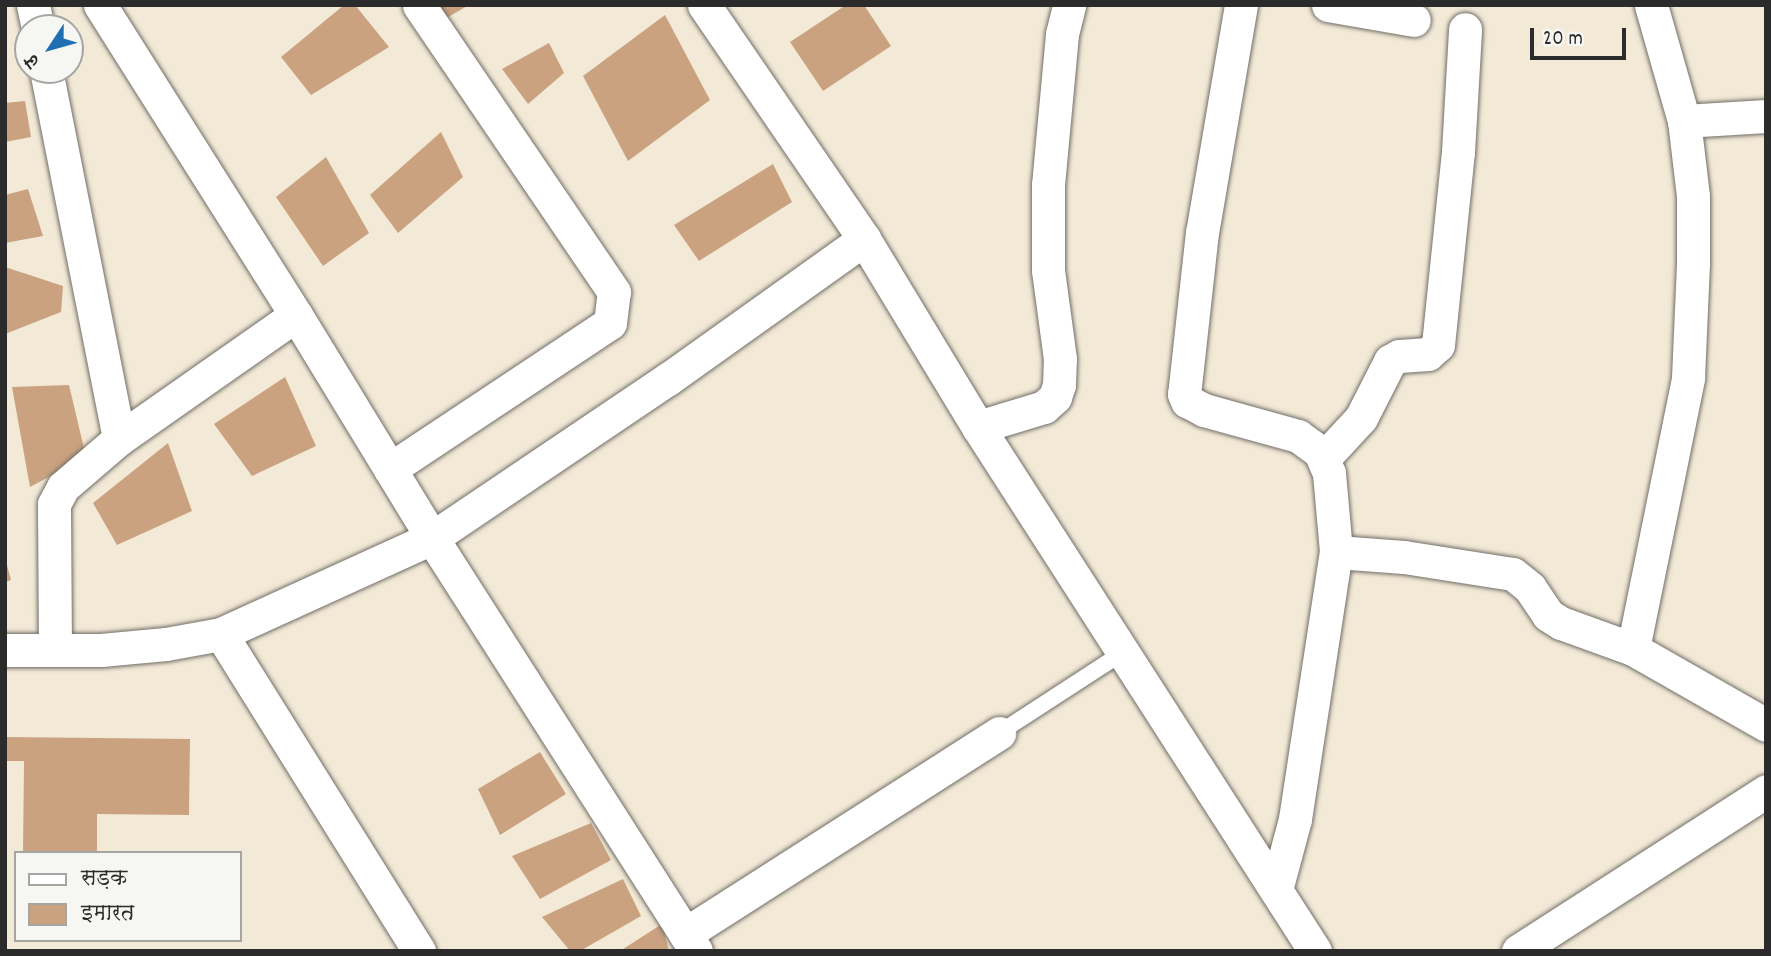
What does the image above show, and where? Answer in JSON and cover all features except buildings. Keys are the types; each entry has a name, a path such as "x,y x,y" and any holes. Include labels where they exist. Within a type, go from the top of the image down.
{"street":[{"path":"100,5 296,315 432,538 690,942 999,733"},
{"path":"390,469 610,323 614,292 419,5"},
{"path":"704,5 864,239 978,427 1315,951"},
{"path":"978,427 1044,407 1055,397 1059,385 1060,359 1048,270 1048,185 1062,34 1069,5"},
{"path":"1241,5 1202,232 1184,394 1193,406 1298,436 1311,444 1324,458 1329,473 1336,552 1295,819 1276,890"},
{"path":"1328,5 1414,20"},
{"path":"1633,649 1688,377 1693,196 1684,121 1651,5"},
{"path":"1324,458 1361,418 1390,362 1399,356 1428,354 1438,345 1458,152 1465,29"},
{"path":"49,84 118,439"},
{"path":"1684,121 1766,116"},
{"path":"5,650 153,645 221,634 432,538 668,379 864,239"},
{"path":"55,650 54,504 64,487 118,439 296,315"},
{"path":"1336,552 1504,571 1530,588 1548,615 1561,623 1633,649 1766,725"},
{"path":"221,634 419,951"},
{"path":"1518,951 1766,791"}],"lane":[{"path":"999,733 1122,653"}]}
